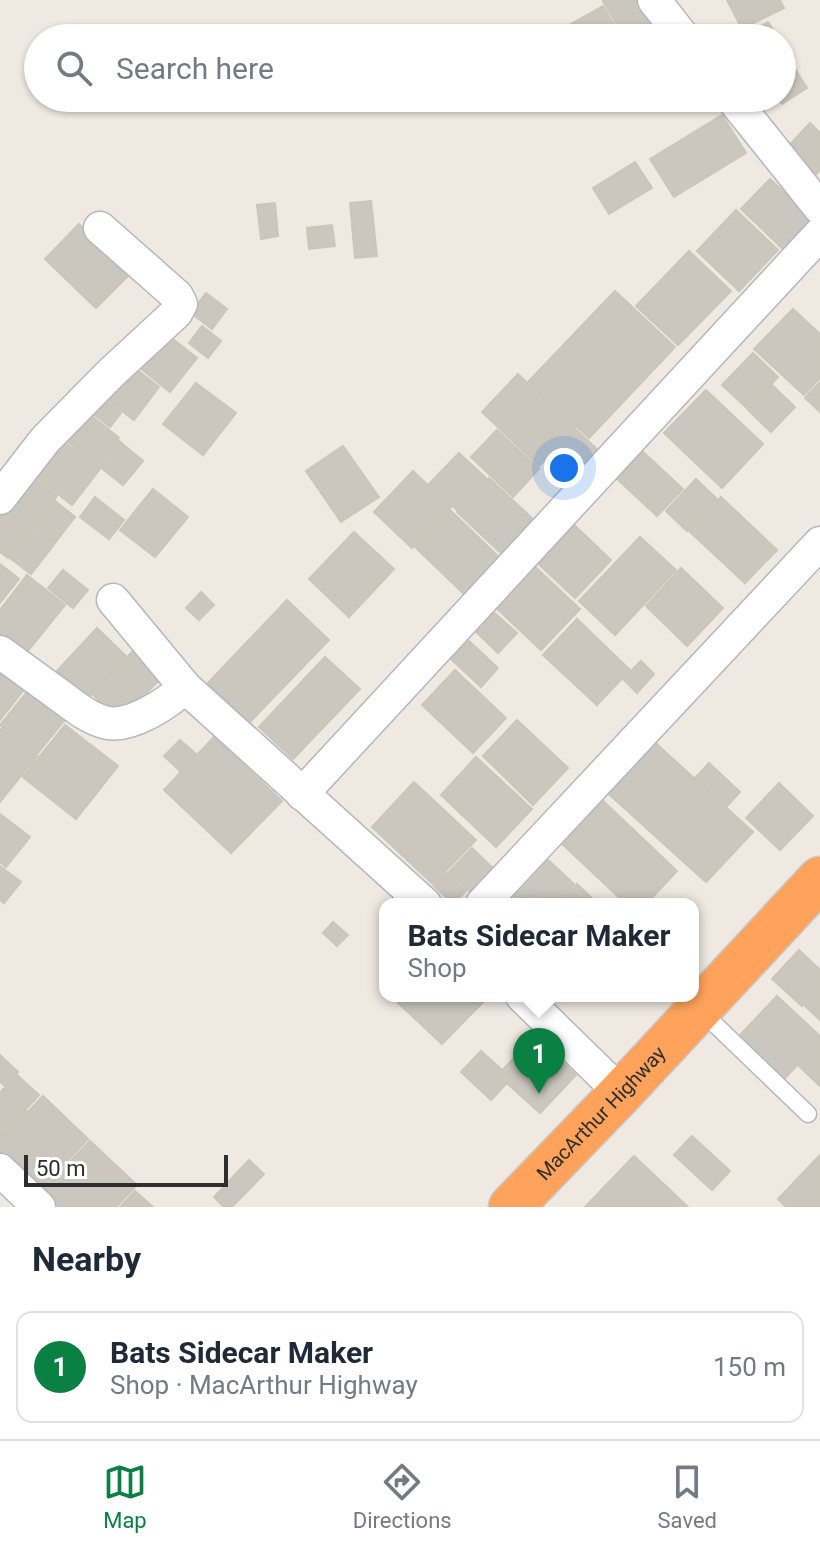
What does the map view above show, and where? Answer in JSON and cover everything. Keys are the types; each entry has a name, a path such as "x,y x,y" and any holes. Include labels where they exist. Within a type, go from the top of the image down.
{"highway":[{"name":"MacArthur Highway","path":"511,1207 820,879"}],"street":[{"path":"654,0 665,24"},
{"path":"743,112 820,208"},
{"path":"0,498 45,440 176,313 181,304 177,296 100,228"},
{"path":"302,794 820,234"},
{"path":"488,898 820,543"},
{"path":"113,600 185,687 418,898"},
{"path":"0,652 90,717 111,724 131,721 175,697 185,687"},
{"path":"528,1002 621,1093"},
{"path":"0,1170 39,1207"}],"lane":[{"path":"699,1009 808,1114"}],"building":[{"path":"643,0 657,24 617,24 603,1"},
{"path":"727,0 780,0 784,8 752,24 739,24"},
{"path":"603,6 614,24 571,24"},
{"path":"796,71 807,88 796,95"},
{"path":"722,115 746,153 674,197 650,159"},
{"path":"810,123 820,133 820,170 811,180 782,153"},
{"path":"635,162 652,188 609,214 593,188"},
{"path":"770,179 814,221 785,251 741,209"},
{"path":"371,201 377,256 355,258 350,203"},
{"path":"275,203 278,236 261,239 257,205"},
{"path":"736,210 778,250 739,291 697,251"},
{"path":"79,224 130,274 96,308 45,259"},
{"path":"332,225 335,246 309,249 307,228"},
{"path":"689,251 731,291 678,345 636,306"},
{"path":"615,291 675,347 589,438 528,382"},
{"path":"206,293 227,309 212,329 191,313"},
{"path":"793,309 820,334 820,378 804,395 754,349"},
{"path":"202,326 221,341 208,358 189,343"},
{"path":"160,329 197,358 170,392 134,363"},
{"path":"753,353 778,377 748,409 722,385"},
{"path":"127,362 159,387 134,420 101,395"},
{"path":"518,374 575,428 539,466 482,412"},
{"path":"820,382 820,412 805,398"},
{"path":"196,383 236,413 203,455 163,424"},
{"path":"772,385 795,407 771,432 748,410"},
{"path":"706,390 763,444 722,488 664,433"},
{"path":"101,398 121,413 110,427 91,412"},
{"path":"88,413 119,438 97,465 67,441"},
{"path":"575,429 597,449 575,472 554,451"},
{"path":"497,430 539,469 513,497 471,457"},
{"path":"56,436 100,469 72,505 29,471"},
{"path":"119,441 143,461 123,485 99,466"},
{"path":"343,446 379,497 341,522 306,471"},
{"path":"641,450 683,489 657,516 615,477"},
{"path":"459,453 487,479 457,510 429,484"},
{"path":"413,471 451,507 412,548 374,512"},
{"path":"28,473 57,496 41,517 12,494"},
{"path":"489,478 535,521 503,555 457,512"},
{"path":"696,479 717,499 687,531 666,511"},
{"path":"153,489 188,517 155,557 120,530"},
{"path":"11,495 40,518 8,558 0,552 0,509"},
{"path":"95,497 124,520 109,539 80,517"},
{"path":"721,497 777,550 745,583 689,531"},
{"path":"55,501 75,517 54,544 33,528"},
{"path":"450,510 500,558 465,595 415,547"},
{"path":"568,519 611,560 575,598 531,557"},
{"path":"32,530 53,546 31,574 10,558"},
{"path":"354,532 394,569 349,617 309,579"},
{"path":"640,537 676,570 615,635 579,601"},
{"path":"531,563 580,609 541,650 492,604"},
{"path":"0,564 19,579 0,603"},
{"path":"681,568 723,608 687,646 646,606"},
{"path":"63,570 88,590 73,608 48,588"},
{"path":"27,575 65,605 23,657 0,639 0,610"},
{"path":"201,592 214,605 199,620 186,608"},
{"path":"287,600 329,640 249,723 207,684"},
{"path":"489,608 517,633 498,653 471,627"},
{"path":"577,619 630,670 597,705 543,655"},
{"path":"97,628 126,656 86,700 56,672"},
{"path":"469,641 498,668 481,687 451,659"},
{"path":"134,650 162,677 120,720 92,694"},
{"path":"325,657 360,689 293,759 259,727"},
{"path":"0,658 30,682 0,720"},
{"path":"641,661 654,674 637,693 623,679"},
{"path":"455,670 506,718 473,753 422,705"},
{"path":"35,682 72,711 37,754 0,725"},
{"path":"517,720 568,768 533,805 483,756"},
{"path":"65,725 118,766 76,819 23,777"},
{"path":"2,728 37,756 0,802 0,731"},
{"path":"214,737 282,801 231,853 164,790"},
{"path":"649,737 753,832 706,882 602,788"},
{"path":"180,740 196,754 180,771 164,756"},
{"path":"476,757 532,809 496,847 441,795"},
{"path":"709,763 740,792 726,807 695,778"},
{"path":"414,782 476,840 433,884 372,827"},
{"path":"779,783 813,816 780,850 746,818"},
{"path":"600,798 677,871 652,898 620,898 559,841"},
{"path":"0,814 30,837 6,867 0,862"},
{"path":"472,848 494,869 471,893 449,872"},
{"path":"546,858 574,884 561,898 538,898 522,883"},
{"path":"0,866 21,882 4,903 0,900"},
{"path":"447,873 466,891 459,898 447,898 434,886"},
{"path":"577,884 592,898 564,898"},
{"path":"521,885 535,898 509,898"},
{"path":"333,922 348,935 337,946 323,933"},
{"path":"799,950 820,970 820,987 802,1006 772,979"},
{"path":"820,988 820,1020 804,1005"},
{"path":"777,996 820,1036 820,1041 785,1078 740,1035"},
{"path":"397,1002 483,1002 442,1044"},
{"path":"534,1036 576,1075 540,1113 498,1075"},
{"path":"820,1043 820,1086 799,1066"},
{"path":"481,1051 501,1069 496,1074 506,1084 491,1100 461,1072"},
{"path":"0,1055 18,1072 5,1086 0,1082"},
{"path":"17,1075 39,1095 26,1109 4,1089"},
{"path":"3,1089 27,1112 0,1140 0,1093"},
{"path":"43,1096 88,1139 38,1192 0,1157 0,1141"},
{"path":"692,1136 730,1171 712,1190 674,1155"},
{"path":"90,1141 137,1185 116,1207 55,1207 40,1193"},
{"path":"820,1155 820,1207 786,1207 778,1199"},
{"path":"634,1156 688,1207 585,1207"},
{"path":"249,1160 264,1174 232,1207 224,1207 214,1197"},
{"path":"135,1191 153,1207 120,1207"}],"place":[{"name":"Bats Sidecar Maker","path":"539,1094"}]}
